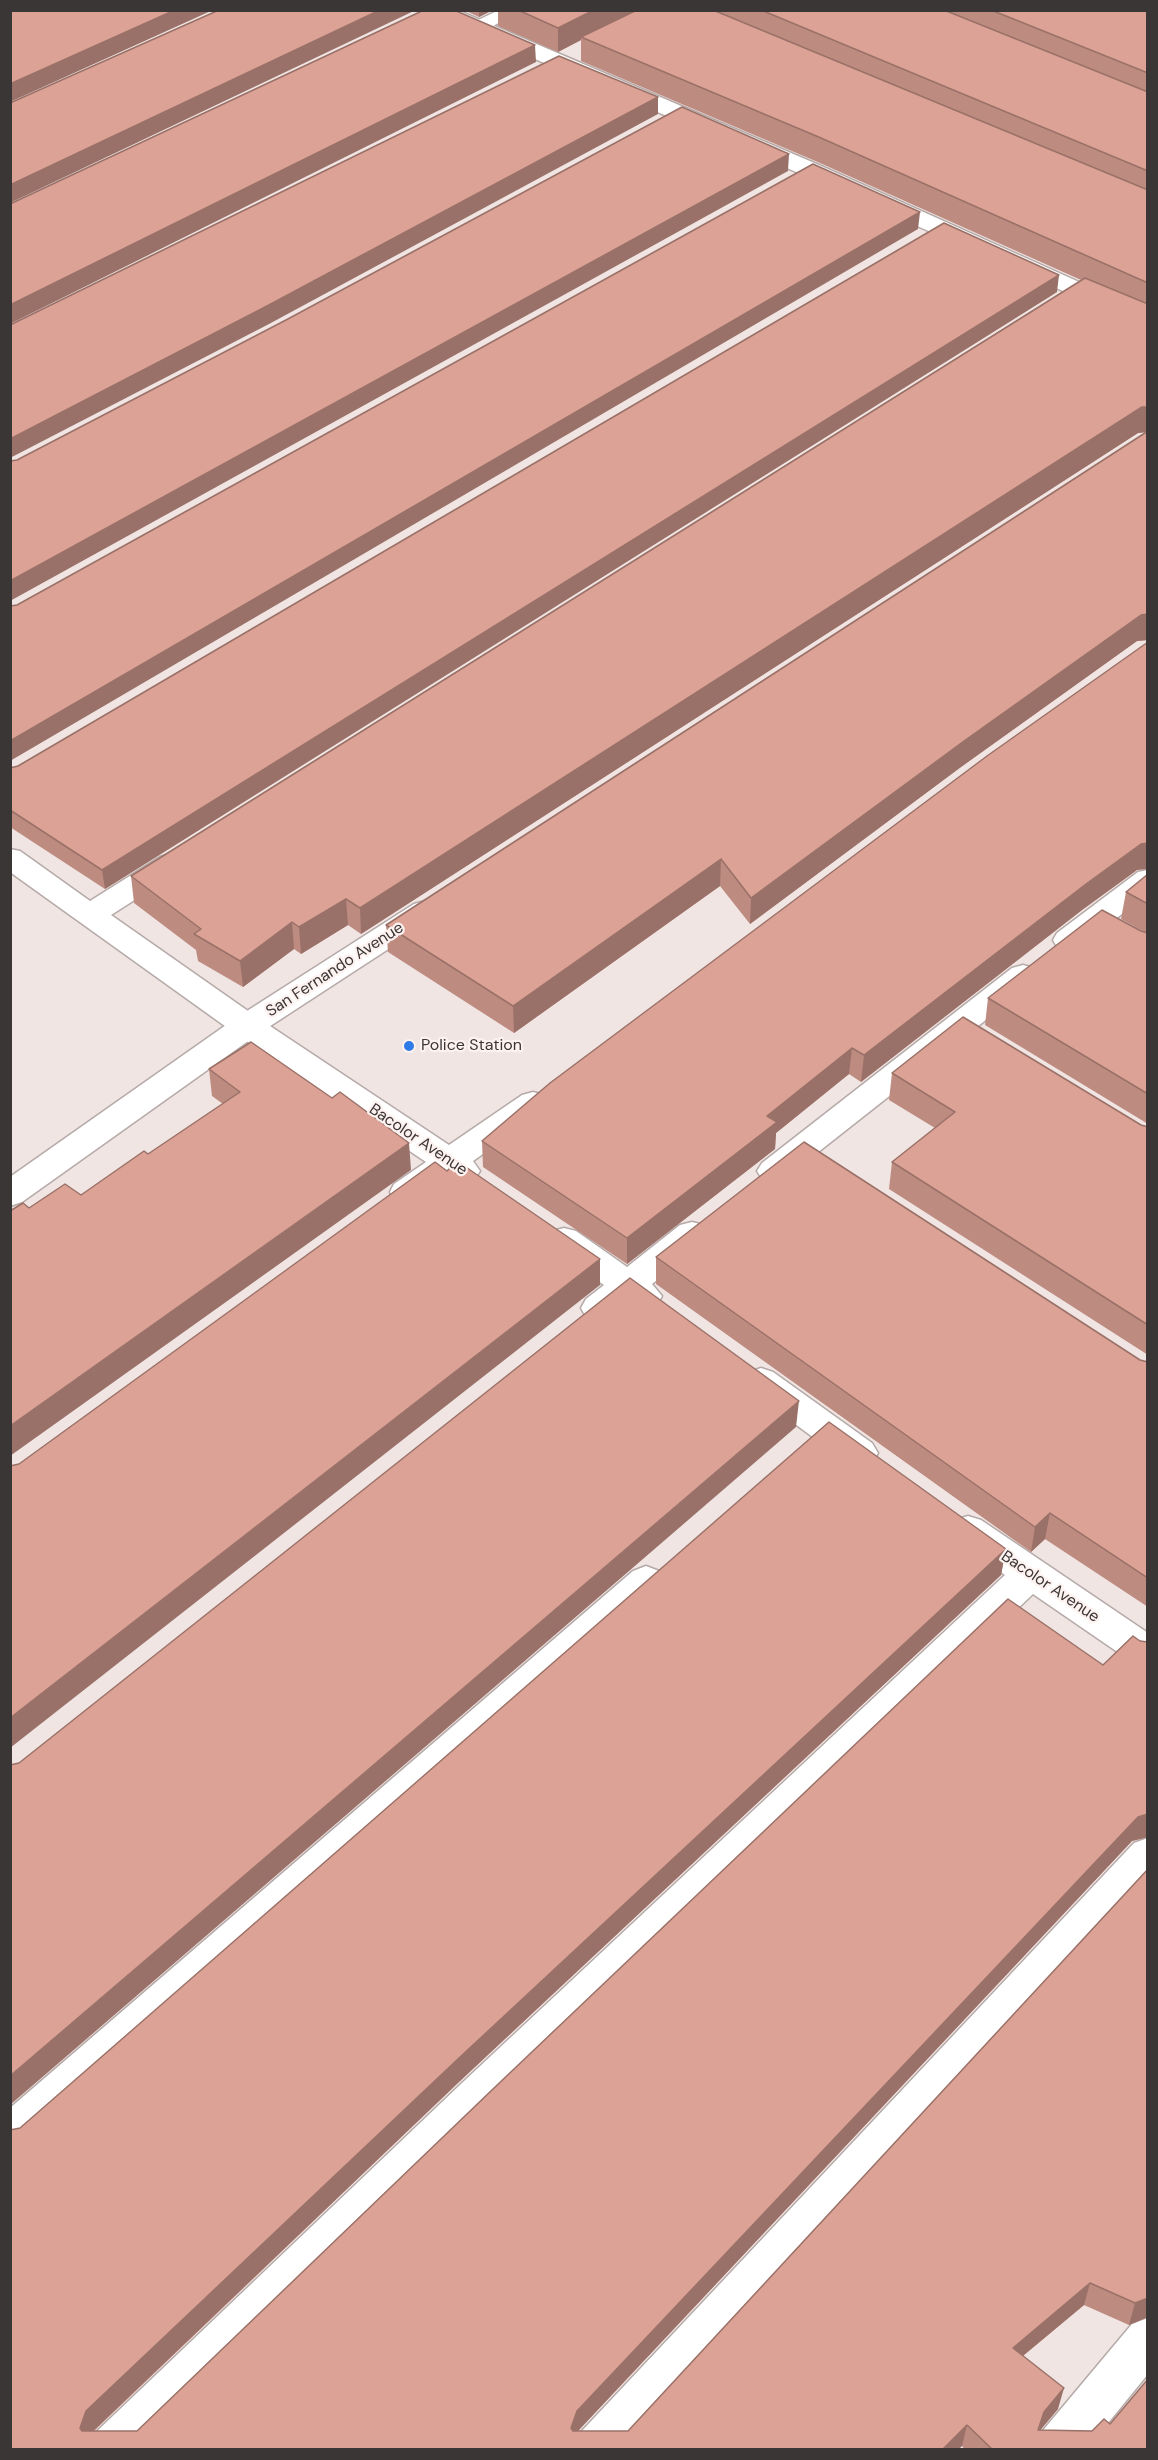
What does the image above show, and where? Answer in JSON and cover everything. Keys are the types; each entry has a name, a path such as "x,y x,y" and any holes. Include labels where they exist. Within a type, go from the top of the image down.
{"street":[{"path":"417,21 438,11 478,27 558,62 670,119 800,175 930,235 1080,291 1148,322"},
{"path":"537,73 588,48"},
{"path":"1050,309 1080,291"},
{"path":"89,915 190,851"},
{"name":"Bacolor Avenue","path":"10,858 247,1026 487,1187"},
{"path":"746,1192 801,1150 972,1035 1108,926 1148,879"},
{"name":"San Fernando Avenue","path":"10,1194 247,1026 448,896"},
{"path":"381,1210 558,1086"},
{"path":"801,1150 830,1170"},
{"path":"572,1329 719,1214"},
{"path":"543,1226 665,1311"},
{"path":"740,1366 810,1438 889,1474"},
{"name":"Bacolor Avenue","path":"945,1514 1148,1653"},
{"path":"10,2135 670,1560"},
{"path":"110,2450 486,2089 1030,1574"},
{"path":"595,2450 1148,1855"},
{"path":"1056,2450 1148,2339"}],"lane":[{"path":"478,27 514,10"}],"building":[{"path":"10,10 175,10 10,84"},
{"path":"219,10 380,10 10,185 10,103"},
{"path":"424,10 454,10 535,45 10,305 10,204"},
{"path":"518,10 594,10 558,28"},
{"path":"637,10 713,10 1148,190 1148,283 821,138 581,37"},
{"path":"761,10 944,10 1148,92 1148,171"},
{"path":"991,10 1148,10 1148,73"},
{"path":"559,56 658,97 267,306 10,439 10,325"},
{"path":"682,107 789,154 10,581 10,461 17,460 286,320"},
{"path":"813,164 920,212 10,741 10,606 17,605"},
{"path":"944,223 1059,275 102,870 10,810 10,768 18,766"},
{"path":"1085,278 1148,304 1148,407 1142,407 360,908 346,899 299,927 292,922 240,961 194,934 201,929 131,876"},
{"path":"1148,431 1148,614 1141,615 964,741 751,898 721,859 513,1006 386,925"},
{"path":"1148,642 1148,843 1141,844 1086,884 864,1055 852,1048 767,1116 777,1122 627,1238 482,1141 550,1083 987,756"},
{"path":"1148,874 1148,904 1126,892"},
{"path":"1102,910 1148,933 1148,1094 988,998"},
{"path":"963,1017 1141,1125 1148,1127 1148,1325 892,1162 955,1112 892,1073"},
{"path":"251,1042 332,1098 340,1092 409,1143 10,1426 10,1211 23,1203 29,1208 65,1184 81,1195 144,1151 148,1154 240,1092 209,1069"},
{"path":"804,1142 1140,1360 1148,1362 1148,1578 1050,1513 1035,1527 656,1257"},
{"path":"457,1161 600,1259 10,1718 10,1466 19,1464 435,1162 447,1171"},
{"path":"630,1278 799,1401 10,2076 10,1765 19,1763"},
{"path":"829,1422 1006,1549 459,2058 86,2411 80,2428 82,2431 137,2431 1008,1599 1103,1665 1133,1636 1140,1641 1148,1642 1148,1814 1138,1817 577,2411 571,2428 573,2431 628,2431 1148,1869 1148,2298 1135,2303 1090,2283 1013,2348 1064,2388 1044,2412 1038,2430 1092,2431 1104,2419 1110,2424 1148,2379 1148,2450 993,2450 967,2425 942,2450 10,2450 10,2130 20,2128"}],"place":[{"name":"Police Station","path":"409,1046"}]}
